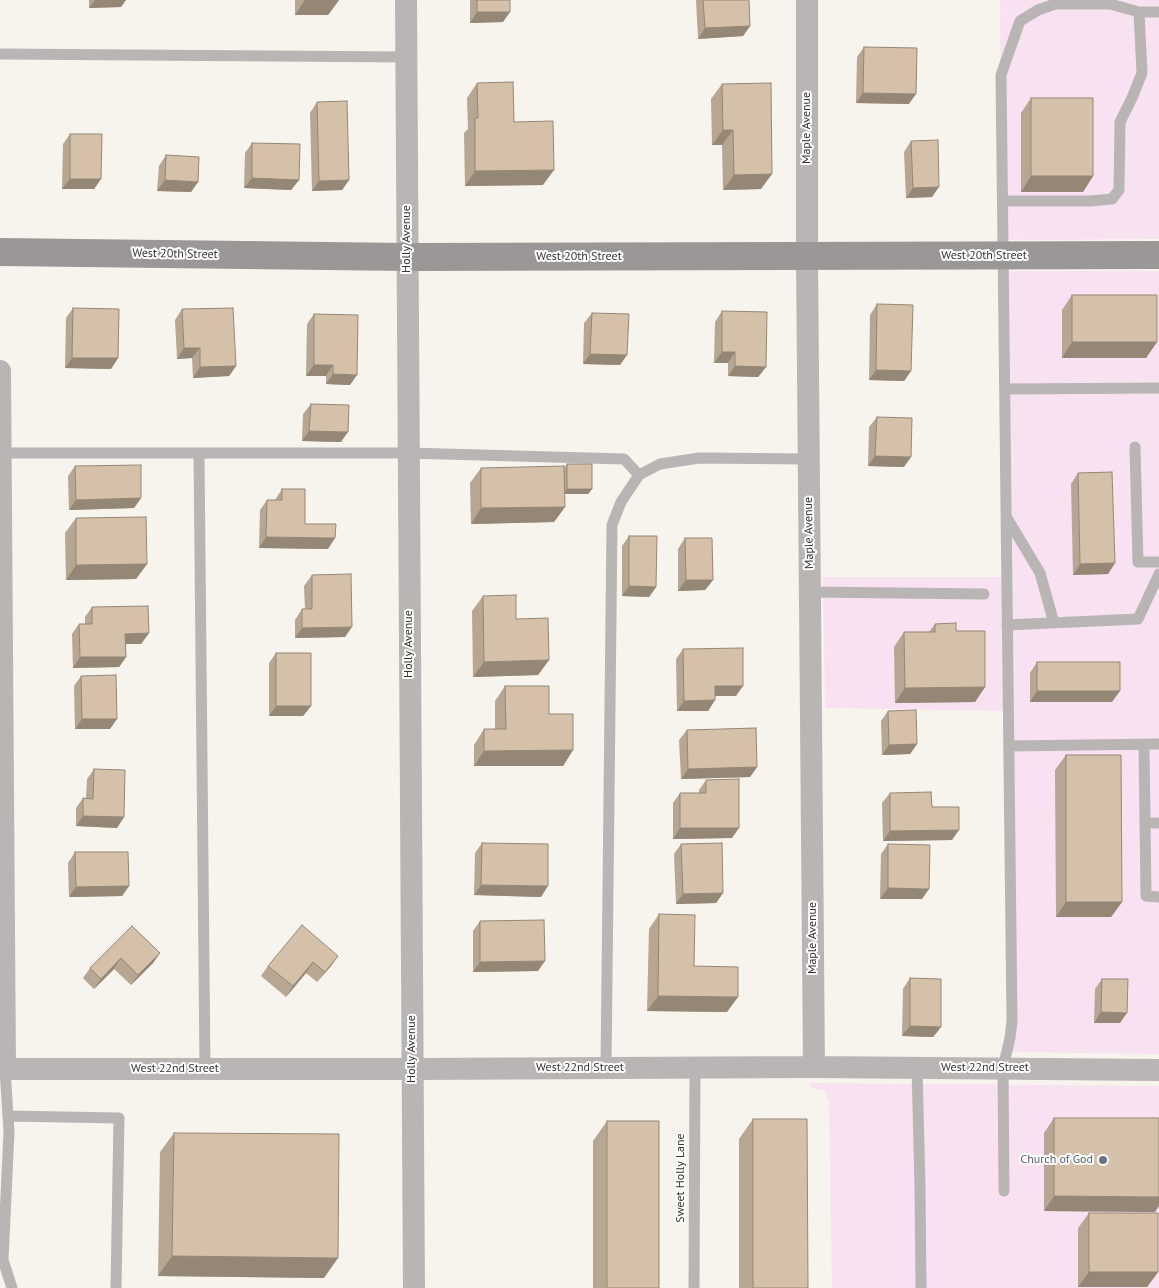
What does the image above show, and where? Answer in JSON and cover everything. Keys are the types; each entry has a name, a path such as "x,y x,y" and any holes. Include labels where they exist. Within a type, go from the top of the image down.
{"street":[{"name":"Holly Avenue","path":"406,0 414,1288"},
{"name":"Maple Avenue","path":"807,0 807,256 814,1067"},
{"name":"West 20th Street","path":"0,252 407,257 1159,255"},
{"path":"0,371 3,1069"},
{"name":"West 22nd Street","path":"3,1069 412,1070 916,1067 1159,1070"}],"lane":[{"path":"1004,1191 1003,1068 1012,1021 1001,75 1020,21 1038,10 1054,4 1110,4 1139,12 1159,12"},
{"path":"1003,201 1090,202 1112,199 1119,190 1120,122 1142,73 1139,12"},
{"path":"0,54 406,57"},
{"path":"1006,389 1159,388"},
{"path":"1135,447 1138,562 1159,562"},
{"path":"0,453 408,453 624,459 639,475"},
{"path":"200,453 205,1070"},
{"path":"606,1068 612,526 620,502 639,475 660,464 699,458 809,459"},
{"path":"1006,516 1040,573 1054,623"},
{"path":"1007,625 1138,619 1159,574"},
{"path":"810,592 984,594"},
{"path":"1009,746 1159,744"},
{"path":"1144,745 1146,896 1159,897"},
{"path":"1145,823 1159,823"},
{"path":"916,1067 921,1288"},
{"name":"Sweet Holly Lane","path":"694,1288 695,1068"},
{"path":"3,1069 9,1132 3,1260 12,1288"},
{"path":"8,1116 119,1118 116,1288"}],"shaded area":[{"path":"1000,0 1159,0 1159,239 1002,240"},
{"path":"1003,271 1159,271 1159,1054 1009,1052 1007,711 825,708 823,577 1005,577"},
{"path":"811,1083 1159,1086 1159,1288 832,1288 829,1101 824,1090 811,1088"}],"building":[{"path":"477,0 510,0 510,12 477,12"},
{"path":"703,0 749,0 750,26 705,28"},
{"path":"864,47 917,48 916,94 863,93"},
{"path":"513,82 514,122 553,121 554,170 475,171 475,118 478,118 477,83"},
{"path":"771,83 772,174 734,175 733,130 723,130 722,84"},
{"path":"1031,98 1093,98 1093,176 1031,176"},
{"path":"347,101 349,180 319,181 317,102"},
{"path":"70,134 102,134 101,179 70,179"},
{"path":"938,140 939,187 913,188 911,141"},
{"path":"252,143 300,144 299,180 252,178"},
{"path":"166,155 199,157 198,182 165,180"},
{"path":"1072,295 1157,295 1157,342 1072,342"},
{"path":"877,304 913,305 911,371 876,370"},
{"path":"73,308 119,309 118,358 72,358"},
{"path":"233,308 236,366 200,367 200,348 184,348 182,309"},
{"path":"722,311 767,312 766,367 735,366 735,352 722,352"},
{"path":"592,313 629,314 627,355 590,354"},
{"path":"314,314 358,315 357,375 333,374 333,365 314,365"},
{"path":"311,404 349,405 348,432 309,431"},
{"path":"877,417 912,418 911,457 875,456"},
{"path":"567,464 592,464 592,489 567,489"},
{"path":"141,465 141,498 76,500 75,466"},
{"path":"564,466 565,507 481,508 481,468"},
{"path":"1112,472 1115,563 1080,564 1078,473"},
{"path":"282,489 305,489 305,524 336,524 335,538 266,537 267,500 282,500"},
{"path":"146,517 147,564 76,565 76,518"},
{"path":"629,536 657,536 656,587 629,586"},
{"path":"685,538 712,538 713,580 686,580"},
{"path":"351,574 352,627 302,628 302,609 312,609 312,575"},
{"path":"516,595 516,619 548,618 549,660 484,662 483,596"},
{"path":"148,606 149,633 125,634 126,657 80,657 79,624 92,624 92,607"},
{"path":"956,623 956,631 985,631 985,687 905,688 904,632 935,632 935,624"},
{"path":"743,648 743,686 715,686 715,700 684,701 683,649"},
{"path":"276,653 311,653 311,706 276,706"},
{"path":"1037,662 1120,662 1120,691 1037,691"},
{"path":"116,675 117,719 82,719 81,676"},
{"path":"505,686 549,686 549,714 573,714 573,750 484,751 484,729 506,729"},
{"path":"916,710 917,744 889,745 888,711"},
{"path":"756,728 757,767 688,769 687,730"},
{"path":"1066,755 1121,755 1122,902 1066,902"},
{"path":"94,769 125,770 124,817 83,816 83,798 93,799"},
{"path":"739,779 739,828 680,828 680,793 706,793 706,780"},
{"path":"931,792 932,807 959,807 959,830 890,831 890,793"},
{"path":"482,843 548,844 548,886 481,885"},
{"path":"722,843 723,893 683,894 681,844"},
{"path":"888,844 930,845 929,889 888,888"},
{"path":"75,852 128,852 129,886 76,887"},
{"path":"659,914 695,915 694,966 738,967 738,997 658,996"},
{"path":"544,920 545,961 480,962 480,921"},
{"path":"302,925 338,956 325,972 313,962 293,986 268,966"},
{"path":"132,926 160,953 138,975 121,958 101,979 90,968"},
{"path":"910,978 941,979 941,1027 910,1026"},
{"path":"1102,979 1128,979 1127,1013 1101,1012"},
{"path":"1054,1118 1159,1118 1159,1197 1054,1196"},
{"path":"753,1119 807,1119 808,1288 753,1288"},
{"path":"607,1121 659,1121 659,1288 607,1288"},
{"path":"174,1133 339,1134 338,1258 172,1256"},
{"path":"1089,1213 1158,1213 1158,1272 1089,1272"}],"place":[{"name":"Church of God","path":"1103,1160"}]}
